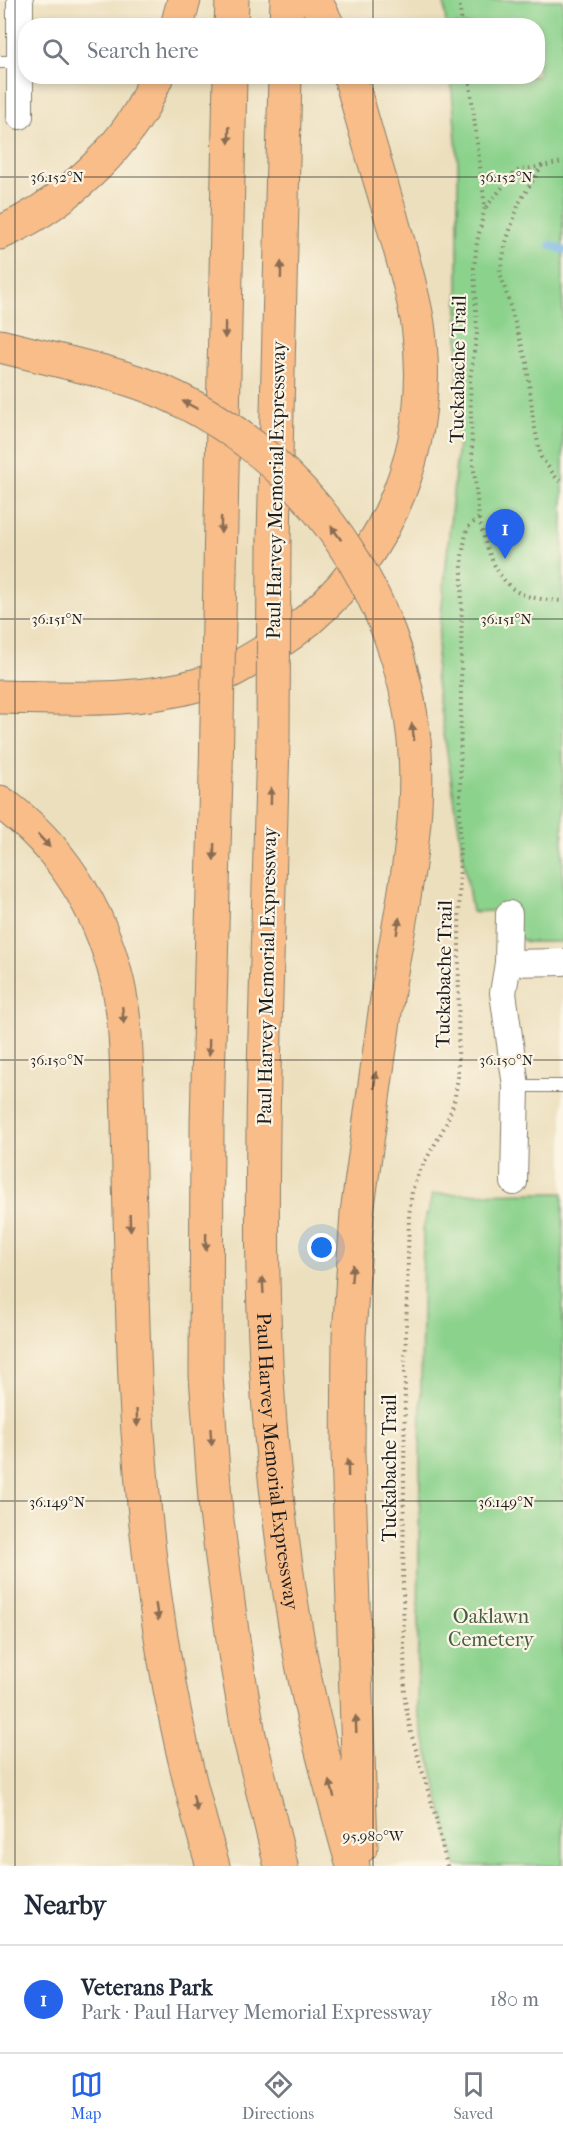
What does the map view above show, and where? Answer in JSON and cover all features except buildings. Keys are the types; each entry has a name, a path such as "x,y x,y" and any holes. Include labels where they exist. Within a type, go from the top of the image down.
{"highway":[{"path":"179,18 184,0"},
{"path":"231,18 232,0"},
{"path":"286,18 287,0"},
{"path":"315,0 324,18"},
{"path":"0,233 26,221 71,189 109,152 141,110 153,84"},
{"path":"230,84 207,1123 206,1376 216,1513 235,1654 249,1735 281,1866"},
{"name":"Paul Harvey Memorial Expressway","path":"285,84 274,539 273,742 263,1114 262,1276 268,1390 278,1502 289,1584 306,1683 353,1866"},
{"path":"0,697 116,698 170,692 204,683 244,664 292,634 322,607 371,549 394,508 407,473 417,436 420,369 418,325 405,266 352,84"},
{"path":"0,346 138,382 176,398 203,412 236,434 280,469 320,510 351,554 382,616 405,681 414,741 415,807 357,1213 349,1336 348,1463 361,1866"},
{"path":"0,802 44,839 71,874 95,917 118,981 123,1010 126,1063 134,1364 143,1511 171,1692 196,1805 213,1866"}],"street":[{"path":"20,0 10,62 20,116"},
{"path":"508,914 508,963 503,993 516,1086 514,1182"},
{"path":"508,963 563,962"}],"lane":[{"path":"516,1086 563,1086"}],"path":[{"path":"459,0 461,18"},
{"name":"Tuckabache Trail","path":"447,1866 435,1814 411,1732 405,1701 403,1591 405,1373 409,1215 412,1191 418,1174 446,1124 454,1102 458,1077 462,556 467,528 479,518 472,452 470,379 477,333 474,268 485,207 470,84"},
{"path":"485,207 516,171 563,162"},
{"path":"542,165 519,203 506,242 500,272 527,363 533,418 542,456 557,479 563,483"},
{"path":"479,518 487,548 500,574 514,589 548,600 563,601"}],"green space":[{"path":"444,0 563,0 563,942 527,942 519,938 513,910 472,912 435,676 458,443 458,165 452,84 545,84 545,18 445,18"},
{"name":"Oaklawn Cemetery","path":"563,1193 563,1866 456,1866 417,1709 423,1228 433,1194"}],"waterway":[{"path":"551,245 563,250"}],"place":[{"name":"Veterans Park","path":"505,559"}]}
